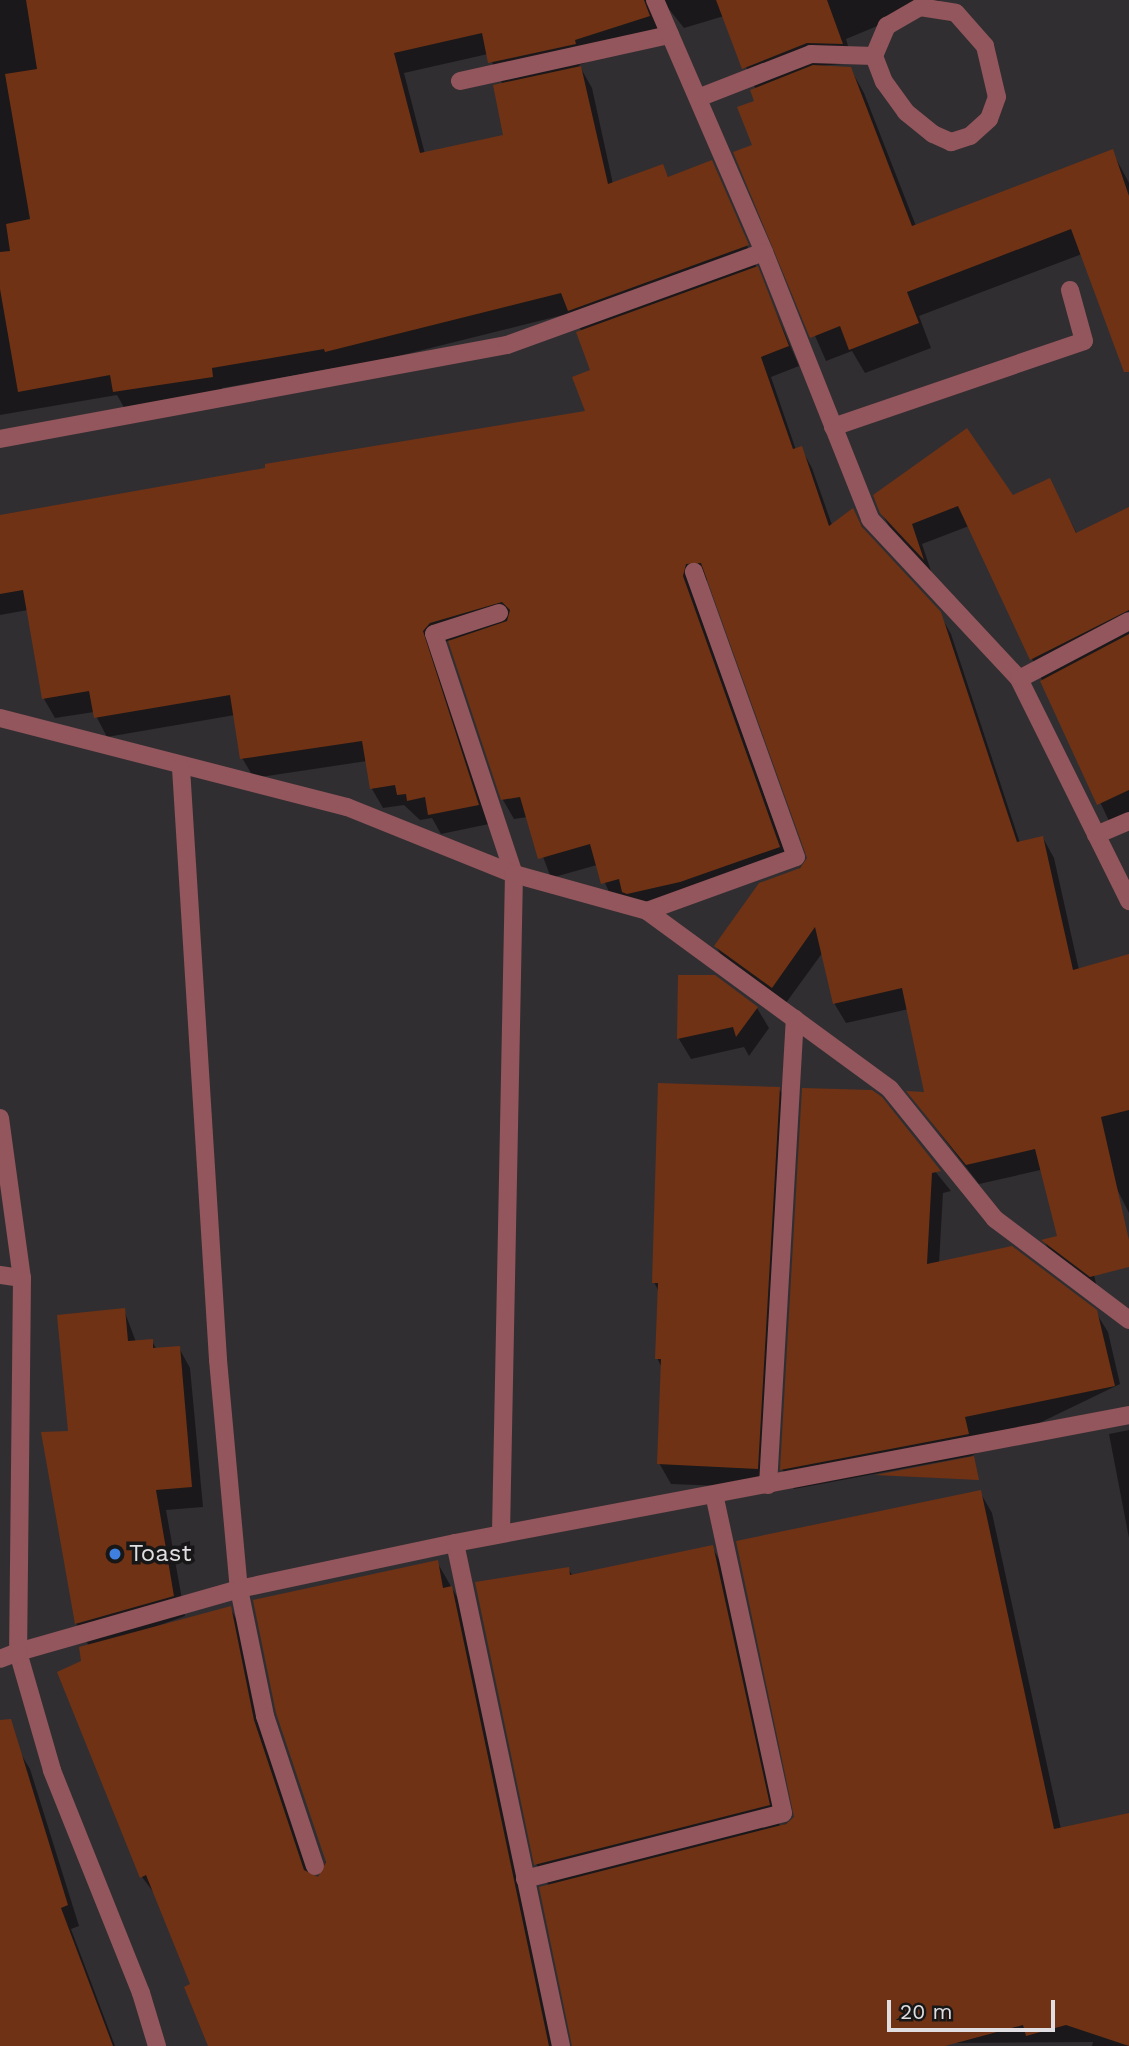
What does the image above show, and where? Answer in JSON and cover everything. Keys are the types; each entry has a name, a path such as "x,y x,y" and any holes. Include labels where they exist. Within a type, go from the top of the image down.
{"street":[{"path":"655,0 764,253 870,519 1020,679 1129,901"},
{"path":"920,8 956,13 985,46 994,71 997,97 989,119 970,136 950,142 933,134 906,112 884,82 874,56 887,26 902,16 920,8"},
{"path":"460,81 670,35"},
{"path":"698,98 811,54 874,56"},
{"path":"0,439 507,345 764,253"},
{"path":"833,427 1084,341 1070,290"},
{"path":"647,911 796,857 694,572"},
{"path":"499,613 434,634 514,874 501,1533"},
{"path":"1020,679 1129,621"},
{"path":"0,718 181,768 347,807 514,874 647,911 890,1089 995,1219 1129,1320"},
{"path":"181,768 218,1360 239,1589 265,1716 315,1866"},
{"path":"1097,835 1129,821"},
{"path":"768,1485 796,1019"},
{"path":"0,1118 22,1278 18,1652 52,1770 141,1993 157,2046"},
{"path":"0,1275 22,1278"},
{"path":"0,1659 239,1589 501,1533 768,1485 1129,1415"},
{"path":"525,1879 783,1813 714,1495"},
{"path":"455,1543 561,2046"}],"building":[{"path":"26,0 644,0 650,16 575,40 576,44 488,63 482,33 394,53 420,153 503,135 493,85 581,66 608,184 663,164 668,177 712,160 749,245 568,311 561,293 325,352 324,349 212,368 213,377 113,392 110,375 18,392 0,289 0,252 10,251 6,224 30,219 5,74 37,69"},
{"path":"716,0 827,0 843,44 807,43 742,69"},
{"path":"813,65 851,67 912,226 1113,149 1129,196 1129,372 1124,372 1071,229 907,292 919,323 849,350 840,326 810,338 733,152 752,145 737,107 754,101 750,90"},
{"path":"758,266 789,346 761,357 793,449 802,446 829,526 853,508 862,527 941,612 1017,842 1043,836 1073,970 1129,954 1129,1110 1101,1117 1129,1240 1129,1267 1090,1277 1041,1240 1057,1236 1035,1149 966,1165 906,1091 924,1092 902,988 833,1004 815,927 772,988 714,946 759,883 800,868 807,858 701,563 686,564 683,576 780,847 680,882 627,894 622,892 619,879 601,884 590,844 538,859 520,797 501,800 448,641 507,621 510,610 502,602 430,623 423,631 479,805 428,815 425,797 407,801 406,794 397,795 395,785 370,789 362,741 240,759 230,695 94,718 89,691 42,699 23,590 0,594 0,515 265,468 265,464 585,411 572,377 590,370 576,332"},
{"path":"967,428 1013,495 1050,478 1076,533 1129,507 1129,610 1030,660 958,506 912,524 924,560 880,513 873,495"},
{"path":"1129,634 1129,790 1097,805 1040,681"},
{"path":"678,975 715,975 758,1007 736,1037 733,1027 677,1039"},
{"path":"658,1083 780,1087 758,1469 657,1464 661,1359 655,1359 658,1283 652,1283"},
{"path":"802,1088 872,1090 882,1097 941,1171 932,1173 927,1264 1012,1246 1097,1310 1115,1386 965,1417 969,1434 780,1470"},
{"path":"125,1308 128,1341 153,1339 153,1348 180,1346 192,1487 156,1490 174,1596 75,1624 41,1432 68,1431 57,1315"},
{"path":"974,1456 979,1480 875,1475"},
{"path":"981,1490 1054,1829 1129,1813 1129,2046 1066,2025 1026,2036 1023,2025 945,2046 572,2046 539,1887 786,1824 794,1817 736,1541"},
{"path":"713,1545 770,1805 534,1865 475,1582 569,1567 570,1575"},
{"path":"438,1560 443,1588 452,1586 549,2046 208,2046 184,1987 190,1984 146,1875 140,1878 57,1672 81,1661 79,1647 231,1606 254,1720 304,1870 318,1877 326,1862 276,1713 253,1600"},
{"path":"11,1719 68,1905 61,1908 113,2046 0,2046 0,1720"}],"place":[{"name":"Toast","path":"115,1554"}]}
